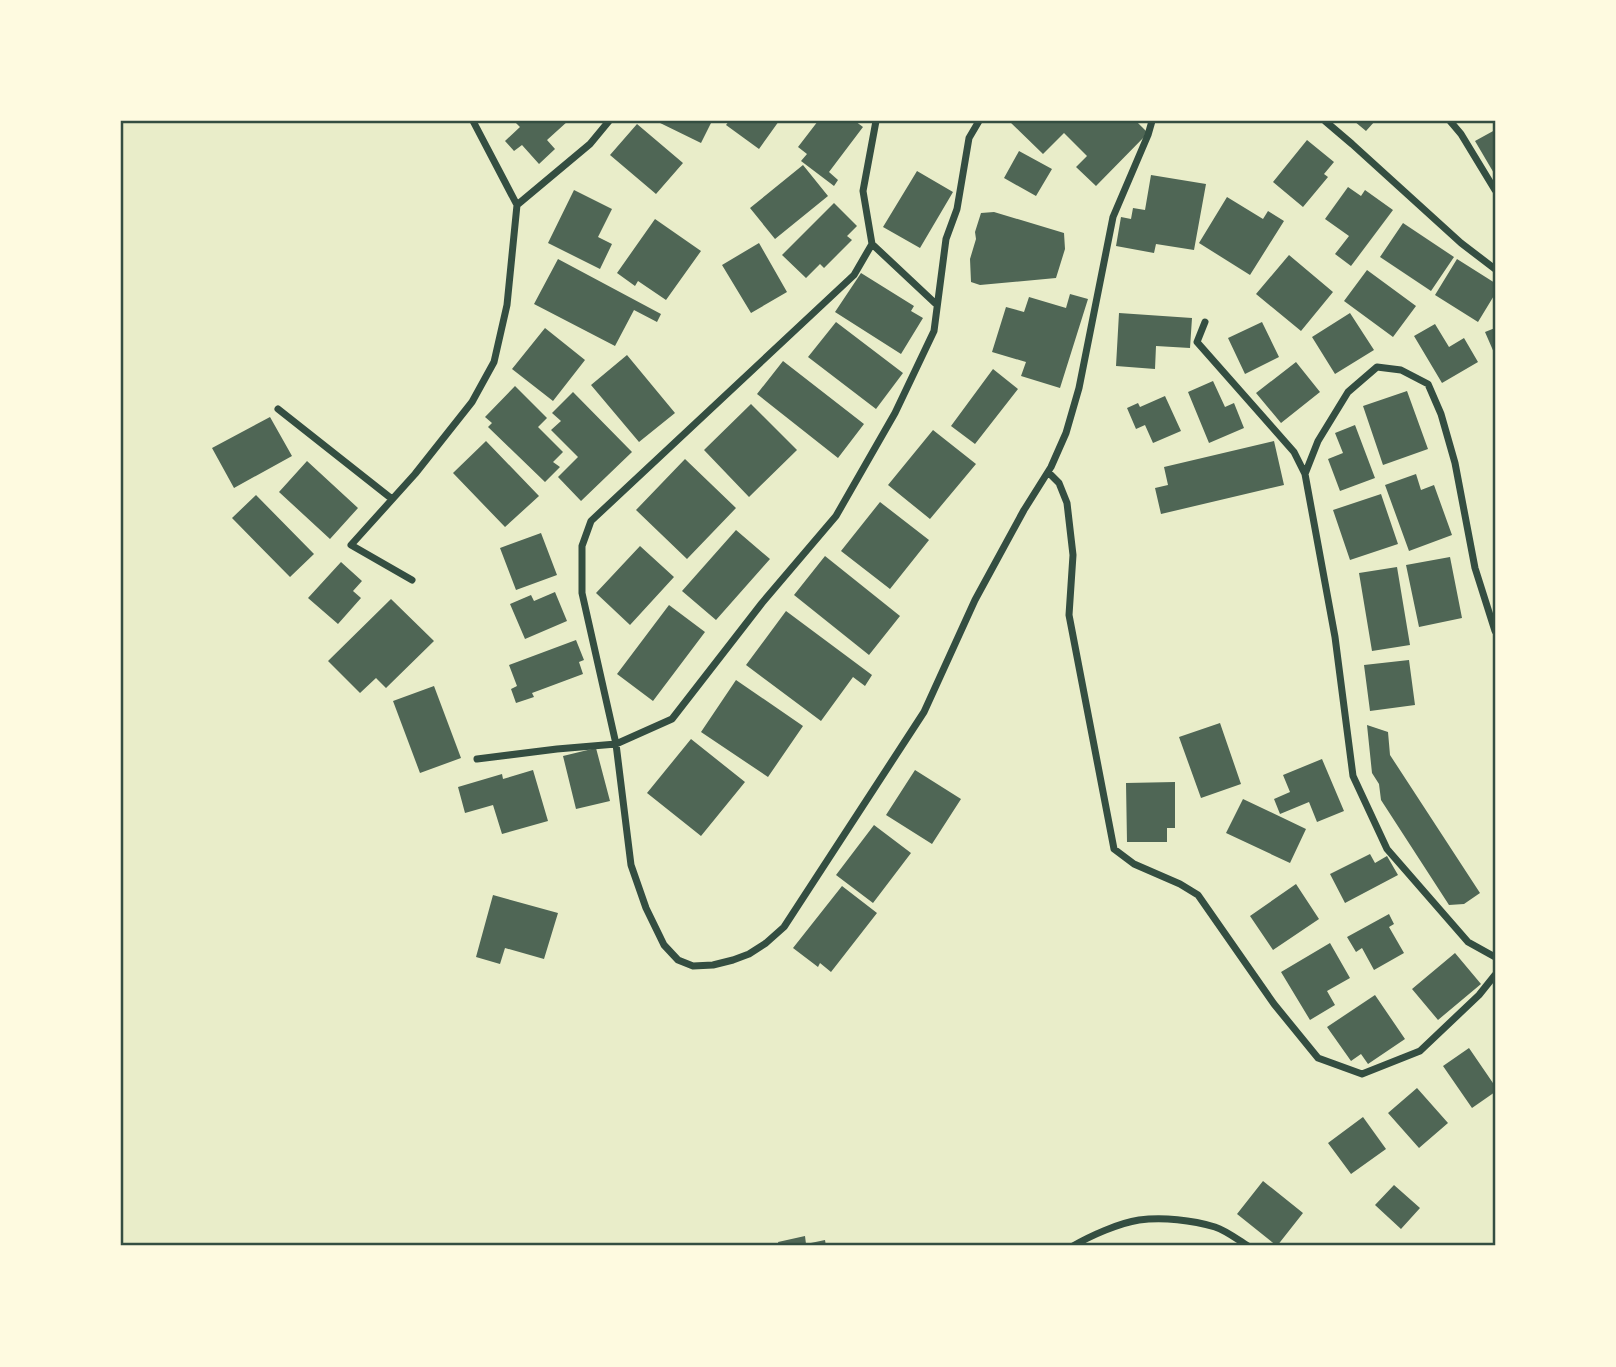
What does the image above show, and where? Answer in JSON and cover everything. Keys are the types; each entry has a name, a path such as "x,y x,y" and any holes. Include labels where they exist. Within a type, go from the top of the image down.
{"street":[{"path":"412,580 351,545 415,474 472,402 494,362 507,305 517,205 473,121"},
{"path":"517,205 590,144 609,121"},
{"path":"876,121 863,191 872,244 937,305"},
{"path":"477,759 557,748 615,744 672,719 762,603 836,516 895,413 934,331 946,239 957,209 969,138 979,121"},
{"path":"872,244 854,275 591,521 582,546 582,593 615,744 631,865 646,908 664,946 678,960 693,966 713,965 749,954 785,927 924,712 975,600 1048,472 1066,433 1079,388 1113,217 1149,135 1152,121"},
{"path":"1325,121 1461,243 1495,269"},
{"path":"1450,121 1461,134 1495,190"},
{"path":"1205,322 1197,342 1294,452 1305,474 1335,637 1353,776 1387,849 1468,942 1495,957"},
{"path":"1305,474 1318,441 1348,392 1377,367 1401,370 1428,384 1441,414 1452,451 1475,568 1495,631"},
{"path":"278,409 392,499"},
{"path":"1048,472 1059,483 1067,503 1073,555 1069,615 1114,849 1135,864 1198,895 1274,1004 1318,1058 1362,1074 1420,1051 1479,995 1495,975"},
{"path":"1073,1246 1138,1220 1180,1220 1216,1228 1248,1246"}],"building":[{"path":"514,121 568,121 547,140 555,149 539,164 522,145 514,151 505,141 520,127"},
{"path":"656,121 712,121 701,143"},
{"path":"729,121 779,121 759,149 726,125"},
{"path":"818,121 855,121 863,127 829,172 838,180 834,186 801,161 807,154 798,147"},
{"path":"1009,121 1136,121 1148,133 1096,186 1076,167 1087,156 1064,133 1043,154"},
{"path":"1354,121 1375,121 1366,131"},
{"path":"637,124 683,163 656,194 610,155"},
{"path":"1495,130 1495,175 1475,141"},
{"path":"1307,140 1334,162 1324,174 1328,177 1303,207 1273,182"},
{"path":"1019,151 1052,169 1036,196 1004,178"},
{"path":"803,165 828,196 775,239 750,208"},
{"path":"917,171 953,192 920,248 883,227"},
{"path":"1151,175 1206,184 1194,250 1156,244 1154,253 1116,246 1121,217 1131,219 1133,208 1145,210"},
{"path":"1348,187 1361,196 1365,190 1393,210 1351,266 1335,254 1349,236 1325,219"},
{"path":"574,190 612,209 598,237 612,244 600,269 548,243"},
{"path":"1227,197 1263,219 1268,211 1284,221 1250,275 1199,243"},
{"path":"834,203 857,226 847,236 852,240 824,268 820,264 806,278 782,255"},
{"path":"994,212 1064,233 1065,249 1056,278 980,285 971,282 970,259 981,213"},
{"path":"655,219 701,251 666,300 638,281 635,286 617,273"},
{"path":"1403,223 1454,257 1431,291 1380,257"},
{"path":"759,243 787,292 751,313 722,265"},
{"path":"1289,255 1333,292 1301,331 1256,294"},
{"path":"558,259 661,314 657,322 634,310 615,346 534,304"},
{"path":"1457,259 1495,283 1495,294 1478,322 1435,295"},
{"path":"1367,270 1416,306 1393,337 1344,301"},
{"path":"861,273 914,306 911,311 923,318 901,354 835,312"},
{"path":"1070,294 1088,299 1060,388 1021,376 1026,362 992,352 1006,307 1024,312 1029,297 1066,308"},
{"path":"1119,313 1192,318 1190,348 1156,346 1155,369 1116,366"},
{"path":"1350,313 1374,350 1335,374 1312,337"},
{"path":"836,322 903,373 876,409 808,357"},
{"path":"1262,322 1279,357 1245,374 1228,338"},
{"path":"1435,324 1449,347 1464,338 1478,362 1442,383 1414,336"},
{"path":"545,328 585,360 553,401 512,369"},
{"path":"1495,328 1495,355 1485,332"},
{"path":"627,355 675,413 639,442 591,385"},
{"path":"783,361 864,424 838,458 757,394"},
{"path":"1296,362 1320,392 1281,423 1256,393"},
{"path":"993,369 1018,389 975,444 951,426"},
{"path":"1213,381 1225,407 1234,403 1244,428 1209,443 1188,392"},
{"path":"515,386 547,418 538,427 563,452 553,462 560,467 545,482 488,427 492,423 485,417"},
{"path":"1407,391 1428,449 1383,465 1363,406"},
{"path":"573,392 632,452 581,501 558,477 578,457 551,430 561,421 552,413"},
{"path":"1165,396 1181,431 1153,443 1145,425 1136,429 1127,408 1138,403 1140,407"},
{"path":"751,404 797,450 749,497 704,450"},
{"path":"270,417 292,456 234,488 212,448"},
{"path":"1355,425 1375,478 1340,491 1328,459 1343,453 1335,433"},
{"path":"933,430 976,464 930,519 888,485"},
{"path":"486,441 539,496 505,527 453,473"},
{"path":"1274,441 1284,485 1161,514 1155,488 1168,485 1164,467"},
{"path":"685,459 736,508 687,559 636,510"},
{"path":"307,461 358,508 330,539 279,492"},
{"path":"1416,474 1421,490 1434,485 1452,535 1409,551 1385,485"},
{"path":"1381,494 1398,544 1350,560 1333,510"},
{"path":"256,495 314,554 290,577 232,518"},
{"path":"880,502 929,540 890,589 841,551"},
{"path":"736,530 770,559 716,620 682,591"},
{"path":"541,533 557,575 516,590 500,548"},
{"path":"640,546 674,577 630,625 596,593"},
{"path":"825,556 900,616 869,655 794,595"},
{"path":"1450,557 1462,618 1419,627 1406,565"},
{"path":"341,562 362,581 353,591 361,598 338,624 308,598"},
{"path":"1397,567 1410,645 1372,651 1359,573"},
{"path":"555,592 567,621 525,639 510,604 531,595 534,601"},
{"path":"391,599 434,641 386,688 376,678 360,693 328,661"},
{"path":"669,605 705,632 653,701 617,674"},
{"path":"786,611 872,675 865,686 853,677 821,721 746,665"},
{"path":"576,640 584,660 579,662 583,674 532,693 534,697 516,703 511,689 517,686 509,665"},
{"path":"1409,660 1415,705 1370,711 1364,665"},
{"path":"736,680 803,726 768,777 701,732"},
{"path":"434,686 461,758 420,773 393,701"},
{"path":"1220,723 1241,784 1201,798 1179,737"},
{"path":"1367,725 1388,732 1390,755 1480,893 1464,904 1449,905 1381,800 1379,784 1372,773"},
{"path":"691,739 745,782 701,836 647,793"},
{"path":"596,748 610,801 576,809 563,756"},
{"path":"1322,759 1344,811 1317,822 1309,802 1280,814 1274,799 1290,792 1283,775"},
{"path":"533,770 548,821 502,834 493,805 465,813 458,787 502,774 503,779"},
{"path":"915,770 961,799 932,844 886,815"},
{"path":"1175,782 1175,828 1167,828 1167,842 1127,842 1126,783"},
{"path":"1243,799 1306,829 1290,863 1226,833"},
{"path":"874,825 911,853 873,903 836,875"},
{"path":"1370,854 1375,863 1387,856 1398,875 1345,903 1330,874"},
{"path":"1296,884 1319,919 1273,950 1250,916"},
{"path":"842,886 877,913 831,972 820,963 818,967 793,948"},
{"path":"493,895 558,913 544,959 505,948 500,964 476,957"},
{"path":"1389,914 1394,924 1389,927 1404,953 1374,970 1362,948 1356,952 1347,937"},
{"path":"1330,943 1350,978 1327,991 1335,1005 1310,1020 1281,972"},
{"path":"1455,953 1481,984 1438,1020 1412,989"},
{"path":"1375,995 1405,1039 1368,1064 1361,1054 1351,1061 1327,1027"},
{"path":"1469,1048 1495,1086 1495,1092 1472,1108 1443,1066"},
{"path":"1417,1088 1448,1123 1419,1148 1388,1113"},
{"path":"1363,1117 1386,1149 1351,1174 1328,1143"},
{"path":"1263,1181 1303,1213 1277,1246 1237,1214"},
{"path":"1394,1185 1420,1208 1401,1229 1375,1205"},
{"path":"805,1236 806,1244 825,1240 826,1246 779,1246 778,1242"}]}
